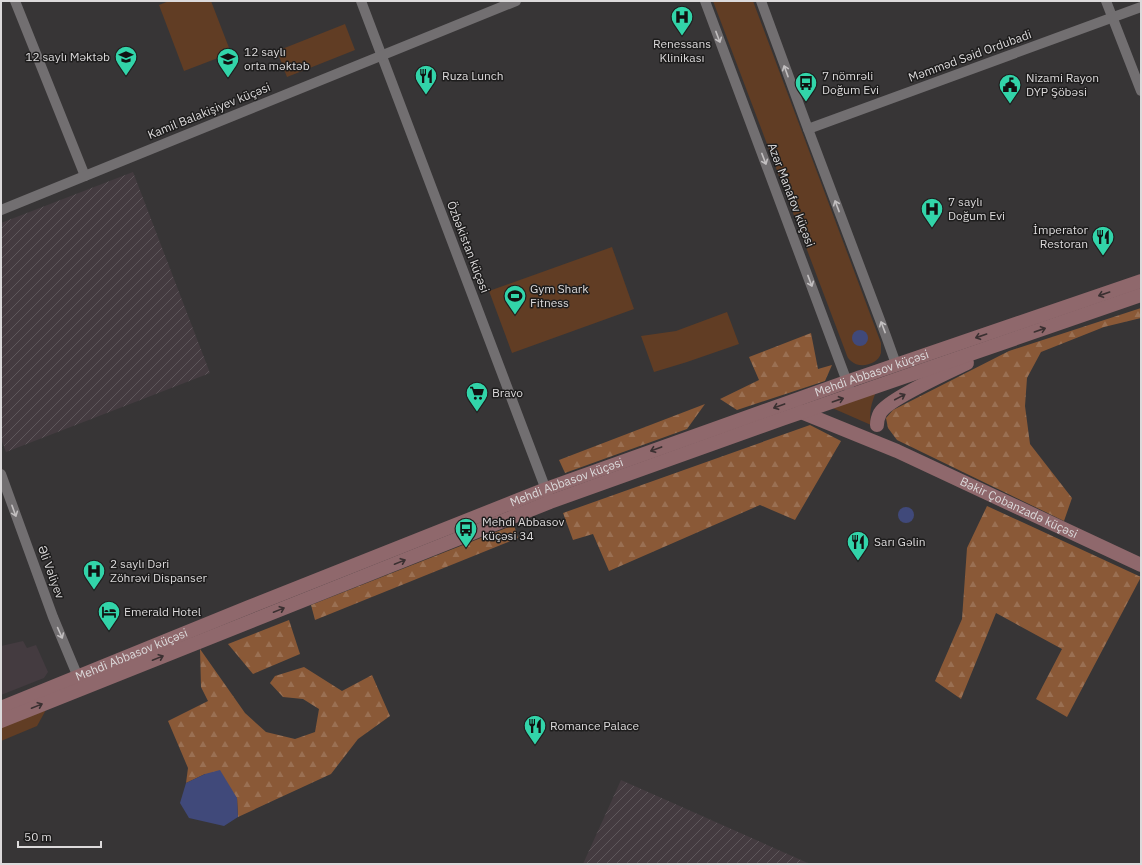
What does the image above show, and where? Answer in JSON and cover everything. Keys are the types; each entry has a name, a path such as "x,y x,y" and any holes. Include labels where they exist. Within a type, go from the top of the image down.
{"street":[{"path":"15,1 85,176"},
{"name":"Özbəkistan küçəsi","path":"361,1 550,502"},
{"name":"Kamil Balakişiyev küçəsi","path":"1,210 516,1"},
{"name":"Azər Manafov küçəsi","path":"705,1 822,313 846,382"},
{"path":"761,1 896,364 896,373 882,393 875,413 877,425 881,434 897,451"},
{"path":"1106,1 1141,90"},
{"name":"Məmməd Səid Ordubadi","path":"808,129 1141,7"},
{"name":"Mehdi Abbasov küçəsi","path":"1,708 249,607 546,489 896,364 1141,282"},
{"name":"Mehdi Abbasov küçəsi","path":"1,721 550,502 801,412 1141,295"},
{"path":"877,425 879,414 894,400 1018,338"},
{"path":"846,382 850,388 859,393"},
{"path":"802,397 897,451"},
{"path":"801,412 897,451"},
{"name":"Bəkir Çobanzadə küçəsi","path":"897,451 1141,565"},
{"name":"Əli Vəliyev","path":"1,474 53,617 78,677"}],"shaded area":[{"path":"169,1 211,1 231,53 184,71 159,5"},
{"path":"713,1 753,1 881,343 881,353 872,363 859,365 851,361 847,356"},
{"path":"345,24 355,50 287,77 277,51"},
{"path":"133,172 210,373 6,452 1,439 1,223"},
{"path":"612,247 634,309 512,353 489,291"},
{"path":"727,312 739,344 654,372 641,336 676,331"},
{"path":"876,392 871,408 871,425 830,407"},
{"path":"23,641 27,648 36,645 48,672 44,678 1,695 1,646"},
{"path":"47,708 37,726 1,741 1,727"},
{"path":"621,780 810,864 583,864"}],"green space":[{"path":"1141,308 1141,318 1104,327 1041,352 1027,378 1025,406 1030,444 1072,498 1064,521 897,440 888,428 886,418 893,410 1009,351"},
{"path":"811,333 818,369 832,365 825,381 737,410 720,399 759,380 749,357"},
{"path":"705,404 687,429 565,473 559,460"},
{"path":"810,425 841,441 795,520 760,505 609,571 593,534 573,540 563,513"},
{"path":"987,506 1141,577 1067,717 1036,699 1062,649 996,613 961,699 935,681 962,619 967,548"},
{"path":"514,525 518,538 315,620 311,605"},
{"path":"289,620 300,654 253,674 228,644"},
{"path":"200,649 245,713 266,732 295,739 315,732 319,709 303,699 283,697 270,683 275,676 304,667 342,691 372,675 390,716 358,739 331,774 238,817 237,798 205,774 186,783 188,768 168,721 208,701 201,687"}],"water":[{"path":"857,330 863,330 868,335 866,344 863,346 857,346 852,341 852,335"},
{"path":"906,507 913,512 914,515 909,522 906,523 899,518 898,515 903,508"},
{"path":"220,770 237,798 238,817 224,826 189,818 180,803 186,783 205,774"}],"place":[{"name":"Renessans Klinikası","path":"682,36"},
{"name":"12 saylı Məktəb","path":"126,76"},
{"name":"12 saylı orta məktəb","path":"228,78"},
{"name":"Ruza Lunch","path":"426,96"},
{"name":"7 nömrəli Doğum Evi","path":"806,102"},
{"name":"Nizami Rayon DYP Şöbəsi","path":"1010,104"},
{"name":"7 saylı Doğum Evi","path":"932,228"},
{"name":"İmperator Restoran","path":"1103,256"},
{"name":"Gym Shark Fitness","path":"515,316"},
{"name":"Bravo","path":"477,412"},
{"name":"Mehdi Abbasov küçəsi 34","path":"466,548"},
{"name":"Sarı Gəlin","path":"858,562"},
{"name":"2 saylı Dəri Zöhrəvi Dispanser","path":"94,590"},
{"name":"Emerald Hotel","path":"109,632"},
{"name":"Romance Palace","path":"535,746"}]}
